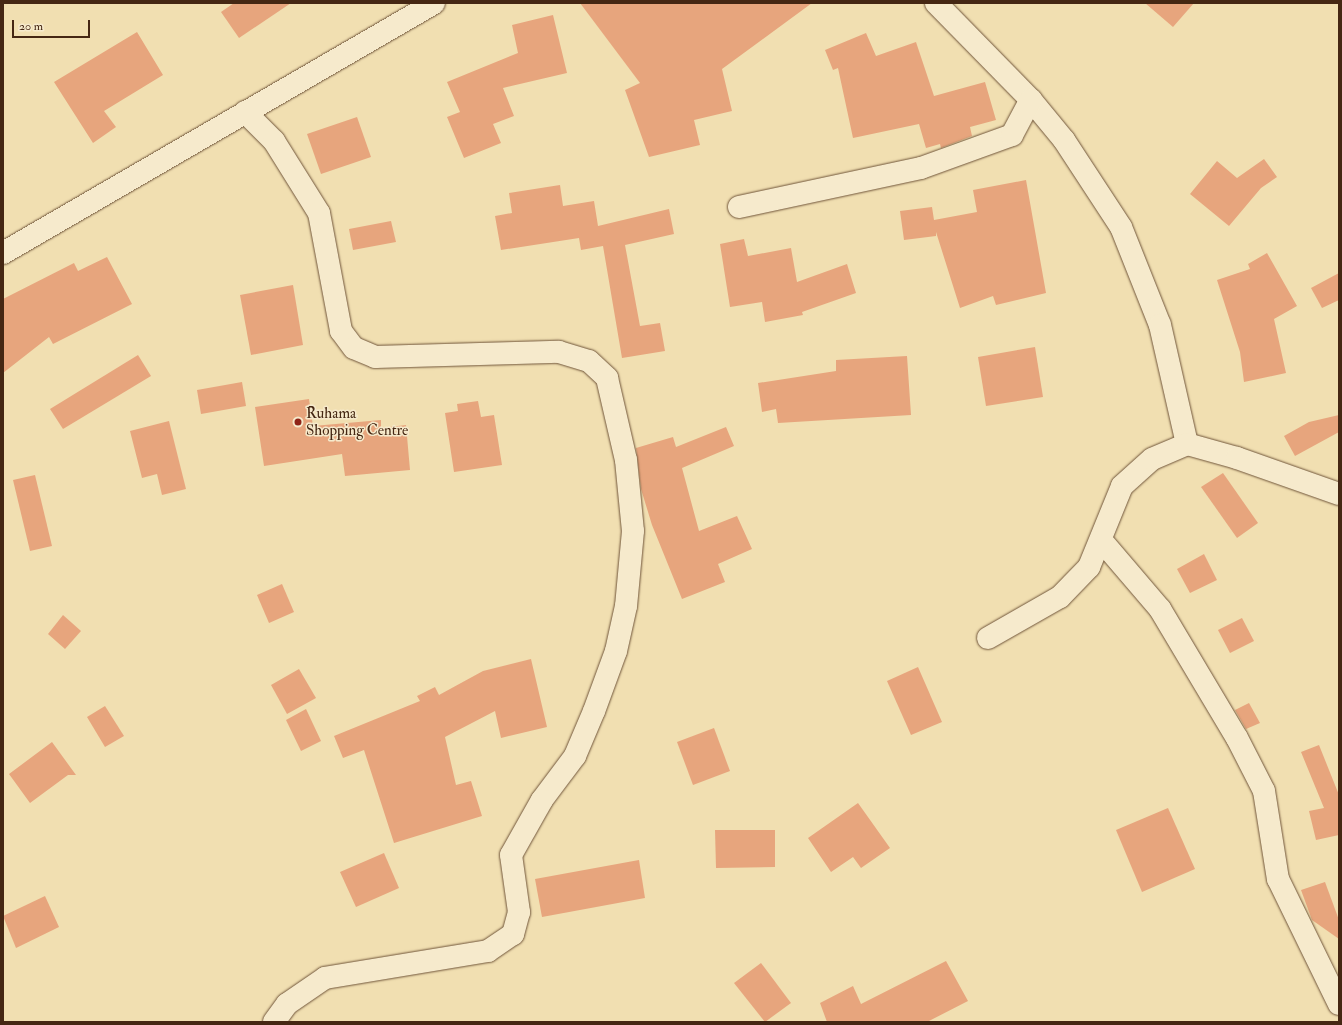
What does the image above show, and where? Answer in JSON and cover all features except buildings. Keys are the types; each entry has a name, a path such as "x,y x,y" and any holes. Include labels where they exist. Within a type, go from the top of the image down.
{"street":[{"path":"3,253 434,3"},
{"path":"936,3 1031,100 1064,140 1121,227 1160,325 1187,444"},
{"path":"739,207 922,168 1012,135 1031,100"},
{"path":"245,112 274,141 319,213 341,331 354,348 375,357 559,352 589,361 607,378 626,460 633,531 626,606 616,651 575,756 542,800 511,855 519,912 513,934 488,951 325,978 286,1004 274,1022"},
{"path":"988,638 1060,597 1089,567 1122,486 1152,459 1187,444 1237,458 1339,494"},
{"path":"1101,540 1160,609 1237,738 1264,791 1278,879 1339,1004"}],"place":[{"name":"Ruhama Shopping Centre","path":"298,422"}]}
